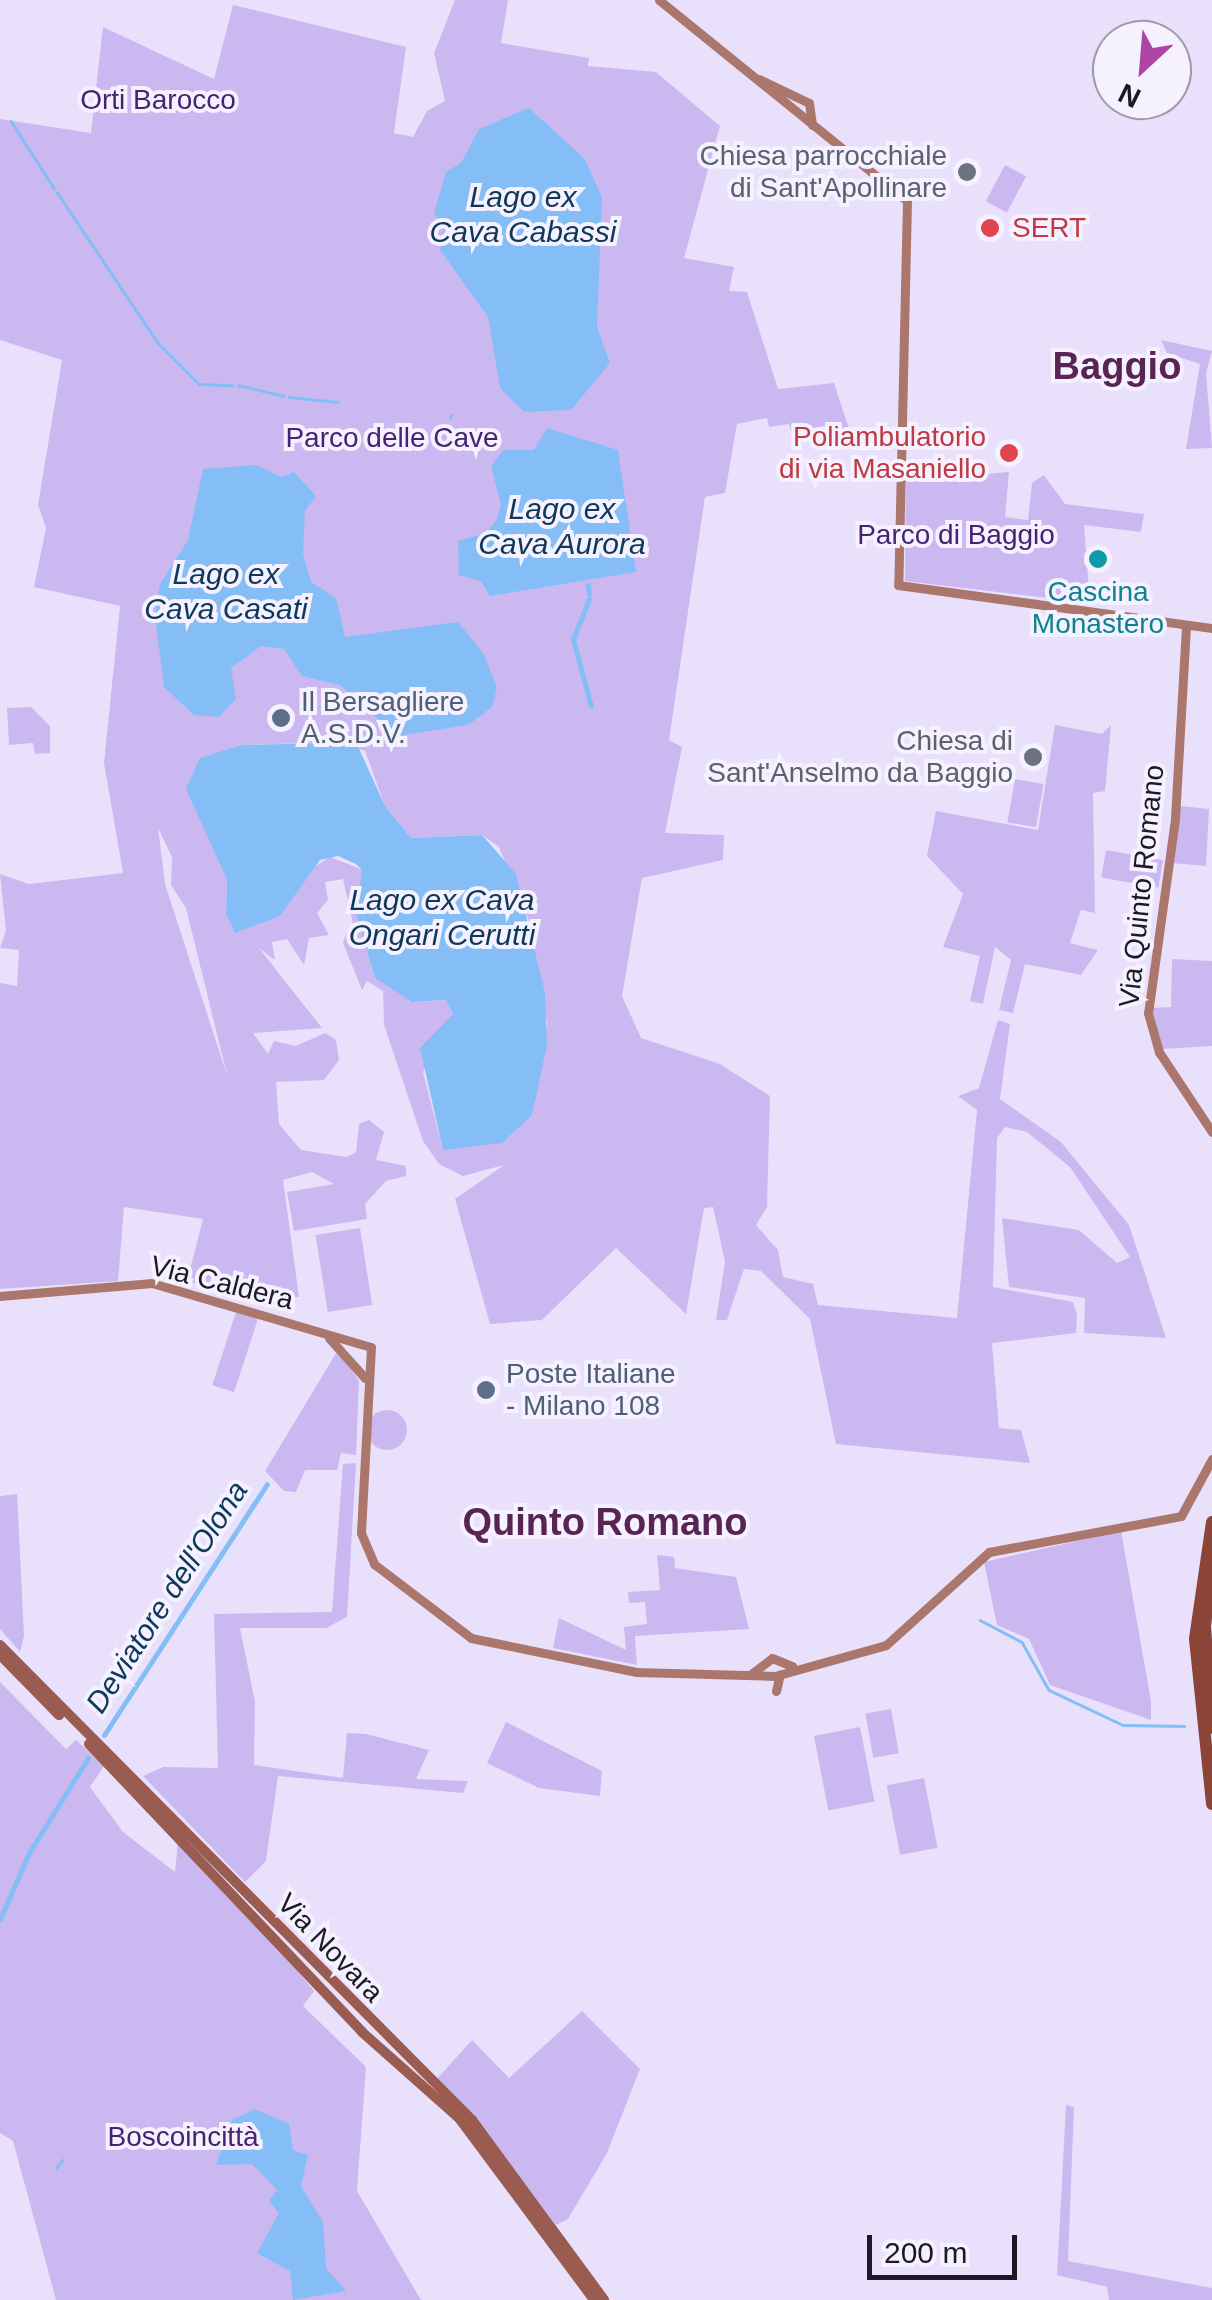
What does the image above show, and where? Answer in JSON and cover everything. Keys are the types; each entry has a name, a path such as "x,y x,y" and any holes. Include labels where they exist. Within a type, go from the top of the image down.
{"highway":[{"path":"1212,1522 1195,1640 1212,1804"},
{"path":"1212,1566 1205,1626 1212,1728"}],"main road":[{"name":"Via Novara","path":"0,1646 356,2016 484,2135 604,2300"},
{"name":"Via Novara","path":"0,1655 469,2129 594,2300"}],"street":[{"path":"659,0 752,77 803,101 811,112 812,125"},
{"path":"773,90 907,201 898,584 1212,628"},
{"path":"798,114 803,101"},
{"path":"798,114 811,112"},
{"name":"Via Quinto Romano","path":"1186,627 1178,779 1148,1013 1159,1052 1212,1132"},
{"name":"Via Caldera","path":"0,1296 146,1282 371,1348"},
{"path":"318,1332 348,1352 366,1380"},
{"path":"371,1348 366,1380 362,1532 374,1564 466,1635 636,1672 749,1676 894,1641 982,1556 1181,1516 1212,1460"},
{"path":"366,1398 371,1348"},
{"path":"1199,1484 1212,1489"},
{"path":"775,1671 776,1689"}],"green space":[{"name":"Parco delle Cave","path":"455,0 508,0 501,43 589,58 588,66 656,72 720,126 684,258 734,267 729,291 747,292 778,389 834,383 850,432 822,426 795,443 789,424 769,427 767,418 737,424 725,493 705,497 669,740 682,747 665,833 724,835 723,860 642,878 622,996 641,1038 720,1064 770,1096 767,1207 756,1225 778,1250 783,1277 813,1284 818,1305 957,1318 977,1110 958,1096 979,1088 998,1020 1010,1024 1000,1099 1061,1142 1129,1225 1166,1338 1084,1333 1085,1298 1009,1287 1002,1218 1079,1230 1117,1263 1130,1257 1070,1167 1027,1132 1005,1127 997,1138 993,1287 1073,1302 1077,1315 1076,1333 992,1343 999,1428 1021,1430 1030,1463 836,1444 810,1319 761,1271 744,1269 727,1320 716,1320 725,1262 713,1207 704,1208 686,1314 616,1248 542,1320 490,1324 455,1199 504,1165 463,1176 439,1164 423,1141 384,1025 383,991 367,981 362,990 343,943 346,934 357,941 343,879 325,882 328,900 317,913 329,935 309,938 304,965 287,939 272,942 275,960 259,948 322,1028 253,1033 268,1054 274,1041 296,1046 325,1033 336,1040 339,1060 324,1080 276,1082 279,1124 301,1150 346,1157 356,1152 359,1124 369,1120 384,1132 376,1160 406,1166 406,1176 386,1181 365,1204 367,1219 294,1231 287,1192 334,1184 312,1172 283,1180 299,1297 272,1298 273,1306 187,1281 203,1219 124,1207 118,1281 0,1289 0,983 17,986 19,950 0,948 6,931 0,874 29,884 123,873 104,763 120,606 34,587 46,528 38,505 62,360 0,340 0,119 91,133 103,27 214,79 233,5 406,47 394,133 413,137 427,111 445,101 434,53","holes":["339,742 365,751 385,806 411,838 482,835 499,847 528,918 547,1023 532,1115 443,1150 423,1072 453,1014 446,1000 413,1002 375,978 356,914 363,870 330,857 308,871 280,916 248,924 226,914 227,880 187,789 200,759 241,745","158,828 172,857 171,885 186,908 227,1075 165,884"]},
{"path":"1005,165 1026,176 1007,212 986,201"},
{"path":"1161,340 1212,351 1206,373 1212,448 1186,449 1200,364 1167,353"},
{"name":"Parco di Baggio","path":"1009,472 1005,517 1028,520 1032,483 1044,475 1065,504 1144,514 1141,532 1084,525 1090,603 905,581 906,481"},
{"path":"31,707 50,726 50,753 35,754 33,743 9,745 7,708"},
{"path":"1055,725 1102,734 1111,725 1105,791 1093,793 1095,913 1081,910 1070,943 1098,950 1081,975 1025,964 1013,1013 999,1010 1011,960 995,947 983,1004 970,1001 980,956 943,947 963,894 927,856 936,811 1038,830"},
{"path":"1015,779 1044,784 1036,827 1007,822"},
{"path":"1180,806 1209,809 1206,866 1171,863"},
{"path":"1106,850 1163,860 1158,888 1101,878"},
{"path":"1172,959 1212,961 1212,1046 1162,1049 1152,1008 1171,1007"},
{"path":"360,1228 372,1305 328,1312 316,1235"},
{"path":"236,1312 258,1319 234,1392 212,1385"},
{"path":"338,1350 359,1381 356,1455 341,1453 337,1470 305,1470 296,1492 284,1491 265,1471"},
{"path":"387,1410 401,1416 407,1430 401,1444 387,1450 373,1444 367,1430 373,1416"},
{"path":"356,1463 347,1617 326,1628 240,1628 255,1702 254,1765 343,1778 347,1733 366,1734 429,1750 416,1779 468,1781 463,1793 278,1776 266,1861 245,1882 143,1776 163,1767 218,1768 214,1614 332,1612 343,1464"},
{"path":"17,1494 24,1636 20,1652 0,1629 0,1496"},
{"path":"1121,1531 1151,1720 1050,1685 1029,1639 997,1625 984,1562"},
{"path":"657,1555 674,1557 675,1568 736,1577 749,1629 635,1636 637,1665 553,1648 559,1618 626,1650 624,1627 647,1624 645,1602 629,1603 628,1592 660,1590"},
{"name":"Boscoincittà","path":"0,1682 66,1749 76,1740 104,1766 90,1787 123,1832 175,1872 178,1842 252,1915 314,1991 303,2006 366,2067 357,2191 421,2300 56,2300 13,2141 0,2133"},
{"path":"891,1709 899,1753 873,1758 865,1714"},
{"path":"506,1722 602,1771 600,1796 539,1788 487,1763"},
{"path":"860,1727 875,1802 828,1811 814,1736"},
{"path":"924,1778 938,1848 900,1855 887,1785"},
{"path":"582,2011 640,2069 607,2153 568,2219 556,2225 482,2126 436,2080 472,2040 509,2078"},
{"path":"1066,2105 1074,2107 1068,2261 1212,2288 1212,2300 1109,2300 1107,2287 1057,2275"}],"water":[{"name":"Lago ex Cava Cabassi","path":"529,108 584,158 602,197 597,327 610,363 571,410 524,412 500,388 488,317 440,250 444,227 434,213 446,172 461,163 479,129"},
{"name":"Lago ex Cava Aurora","path":"547,428 618,450 636,572 490,596 481,581 459,575 458,541 486,533 496,521 501,505 491,466 503,450 534,450"},
{"name":"Lago ex Cava Casati","path":"257,465 281,477 294,472 316,496 305,511 303,553 311,582 336,598 345,637 458,622 484,654 497,688 492,707 468,725 397,736 340,685 302,676 284,649 261,646 231,668 236,699 219,717 194,715 164,687 155,616 160,584 188,540 203,469"},
{"name":"Lago ex Cava Ongari Cerutti","path":"356,742 385,806 411,838 482,835 516,874 545,993 547,1045 532,1115 502,1143 443,1150 420,1048 453,1014 446,1000 412,1002 375,978 356,914 362,870 356,864 338,856 320,860 280,916 235,933 226,914 227,880 186,789 200,758 241,745"},
{"path":"255,2109 289,2124 293,2150 308,2155 301,2186 323,2222 326,2268 346,2291 293,2300 290,2271 257,2253 279,2213 269,2201 277,2190 252,2164 216,2165 232,2120"}],"waterway":[{"path":"11,121 54,188"},
{"path":"57,192 158,343 199,384 232,385"},
{"path":"238,385 284,396"},
{"path":"289,397 338,402"},
{"path":"588,585 589,594"},
{"path":"589,599 573,639 591,706"},
{"name":"Deviatore dell'Olona","path":"104,1735 267,1484"},
{"path":"980,1620 1022,1642 1049,1690 1123,1725 1184,1726"},
{"name":"Deviatore dell'Olona","path":"0,1919 29,1853 88,1758"},
{"path":"56,2168 63,2160"}],"place":[{"name":"Chiesa parrocchiale di Sant'Apollinare","path":"967,172"},
{"name":"SERT","path":"990,228"},
{"name":"Poliambulatorio di via Masaniello","path":"1009,453"},
{"name":"Cascina Monastero","path":"1098,559"},
{"name":"Il Bersagliere A.S.D.V.","path":"281,718"},
{"name":"Chiesa di Sant'Anselmo da Baggio","path":"1033,757"},
{"name":"Poste Italiane - Milano 108","path":"486,1390"}],"district":[{"name":"Baggio","path":"1117,367"},
{"name":"Quinto Romano","path":"605,1523"}],"park label":[{"name":"Orti Barocco","path":"158,100"}]}
